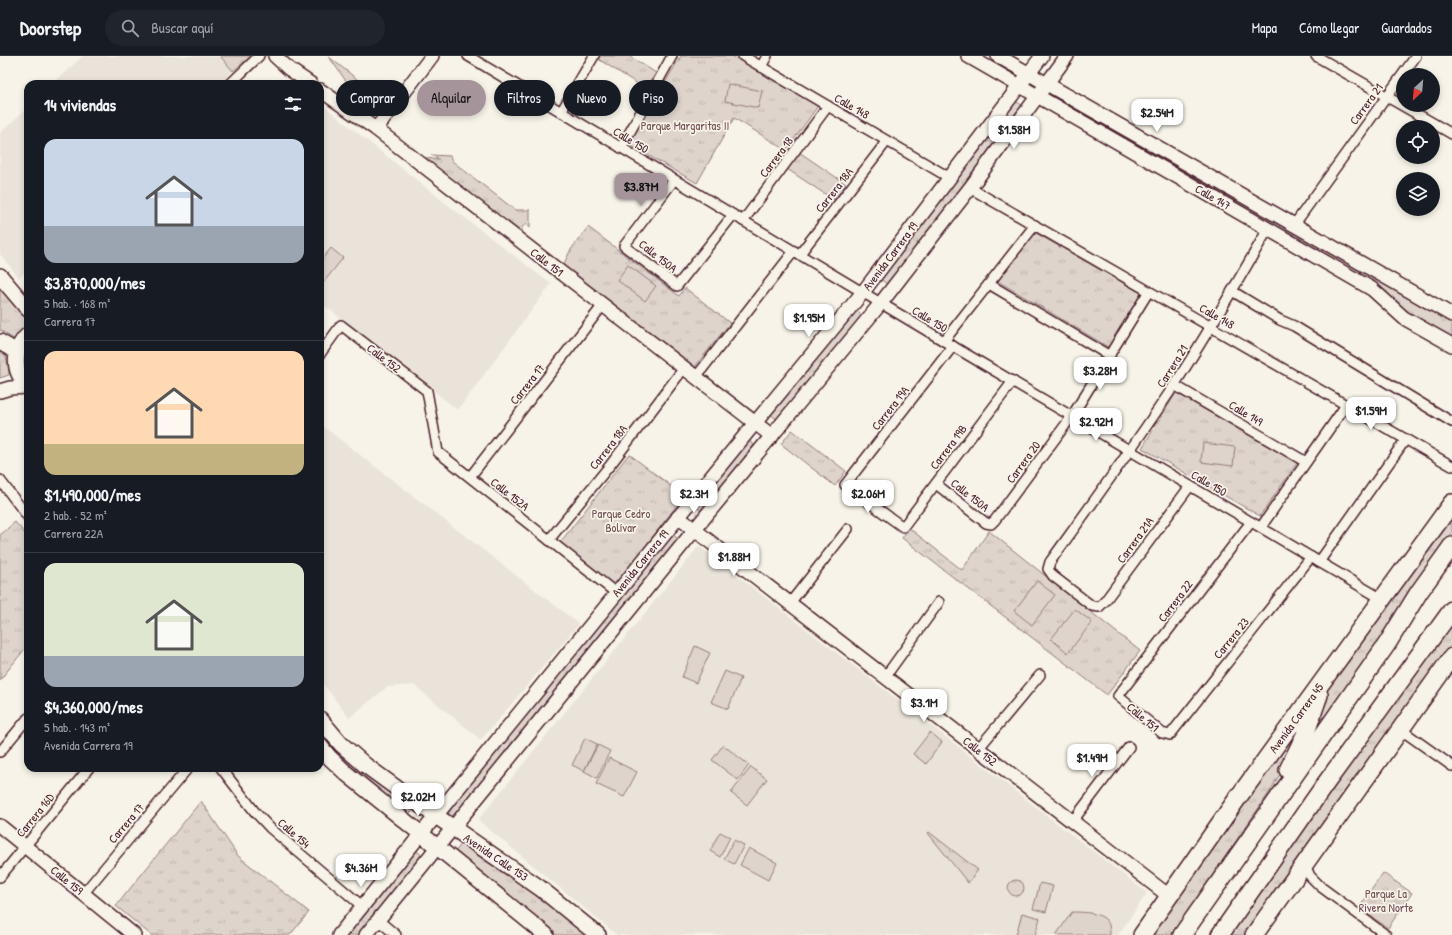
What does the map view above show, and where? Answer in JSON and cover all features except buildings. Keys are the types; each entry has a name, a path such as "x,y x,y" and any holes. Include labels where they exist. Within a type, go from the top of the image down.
{"highway":[{"name":"Avenida Carrera 45","path":"1142,935 1452,503"},
{"path":"1182,935 1387,644 1419,592 1452,546"},
{"path":"1220,935 1331,777 1452,610"},
{"path":"1254,935 1452,657"},
{"path":"1265,817 1305,735 1330,671"}],"main road":[{"path":"275,56 289,69 305,80"},
{"path":"281,56 289,69"},
{"path":"376,129 432,56"},
{"name":"Calle 147","path":"968,56 1372,290 1404,318 1452,346"},
{"name":"Calle 147","path":"998,56 1452,315"},
{"name":"Avenida Carrera 19","path":"339,935 754,422 863,292 1042,56"},
{"name":"Avenida Carrera 19","path":"366,935 694,530 881,303 970,188 1067,56"},
{"name":"Calle 151","path":"324,93 376,129 772,436"},
{"path":"1122,145 1130,132"},
{"path":"0,276 24,304"},
{"path":"24,340 17,352 16,361 17,370 24,381"},
{"path":"2,343 17,352"},
{"path":"0,391 24,387"},
{"name":"Calle 152","path":"678,517 1169,896"},
{"name":"Avenida Calle 153","path":"324,725 341,744 365,765 540,888 598,935"},
{"path":"324,751 347,774 546,935"},
{"name":"Calle 159","path":"0,826 134,935"}],"street":[{"path":"234,80 259,56"},
{"name":"Calle 150","path":"468,56 953,346 1382,599"},
{"path":"561,112 594,56"},
{"path":"621,148 672,56"},
{"name":"Calle 148","path":"743,56 950,178"},
{"path":"761,67 767,56"},
{"path":"1316,56 1452,134"},
{"name":"Carrera 21","path":"1294,225 1416,56"},
{"name":"Carrera 18","path":"743,221 828,106"},
{"name":"Carrera 18A","path":"696,377 887,141"},
{"name":"Calle 150A","path":"674,180 624,246 677,286 733,215"},
{"name":"Calle 148","path":"970,188 1452,466"},
{"path":"944,340 1035,225"},
{"name":"Carrera 21","path":"1099,607 1092,606 1053,576 1048,569 1050,562 1130,450 1174,385 1211,326 1268,229"},
{"path":"988,284 1110,356"},
{"name":"Carrera 20","path":"991,524 1072,416 1149,291"},
{"path":"1232,291 1280,320 1294,326 1452,422"},
{"name":"Carrera 17","path":"470,477 603,305"},
{"name":"Calle 152","path":"324,349 342,325 427,391"},
{"name":"Carrera 19A","path":"903,527 845,485 953,346"},
{"name":"Carrera 18A","path":"549,540 684,368"},
{"name":"Carrera 19B","path":"903,527 1013,381"},
{"name":"Calle 149","path":"1174,385 1306,462"},
{"name":"Calle 152A","path":"427,391 438,452 616,593"},
{"path":"1261,528 1346,405"},
{"name":"Carrera 23","path":"1170,734 1315,559 1406,439"},
{"path":"0,480 3,492 24,513"},
{"name":"Calle 150A","path":"936,484 986,523 991,524"},
{"name":"Carrera 21A","path":"1099,607 1105,602 1190,486"},
{"name":"Carrera 22","path":"1118,696 1251,522"},
{"path":"790,604 848,529"},
{"path":"885,677 939,602"},
{"path":"978,749 1040,675"},
{"name":"Calle 151","path":"1118,696 1162,733 1170,734"},
{"path":"0,752 3,740 24,722"},
{"path":"1400,729 1452,766"},
{"path":"1072,822 1129,747"},
{"name":"Carrera 16D","path":"0,877 86,772"},
{"name":"Carrera 17","path":"83,894 185,772"},
{"name":"Calle 154","path":"224,772 270,828 362,906"},
{"path":"1306,862 1306,867 1310,876 1320,887 1386,935"},
{"path":"1289,886 1296,882 1303,882 1320,887"},
{"path":"378,920 396,935"}],"shaded area":[{"path":"83,56 220,56 233,71 224,80 56,80"},
{"path":"324,106 448,205 551,284 458,410 324,305"},
{"path":"24,111 24,273 19,278 0,254 0,133"},
{"path":"324,427 579,624 481,740 414,685 387,687 349,718 324,685"},
{"path":"699,546 1147,893 1118,935 617,935 478,820"}],"green space":[{"path":"220,56 251,56 233,71"},
{"path":"599,56 629,56 656,73 652,80 632,80 598,59"},
{"name":"Parque Margaritas II","path":"681,56 732,56 818,106 786,150 734,118 697,183 628,144 645,116 678,116 678,80 667,80"},
{"path":"329,57 358,80 345,80"},
{"path":"728,84 762,91 758,108 725,101"},
{"path":"1061,99 1123,132 1120,138 1058,104"},
{"path":"1014,100 1023,106 890,286 880,279"},
{"path":"1134,140 1452,321 1452,340 1131,144"},
{"path":"799,152 846,184 834,200 787,169"},
{"path":"431,155 450,156 452,161 515,210 530,210 530,228 526,223 521,229 522,237 417,156 438,160 438,158"},
{"path":"588,227 679,296 685,288 730,323 693,369 562,268 570,251"},
{"path":"1034,232 1143,294 1110,348 996,280"},
{"path":"331,248 343,258 324,282 324,257"},
{"path":"628,265 656,286 645,301 617,280"},
{"path":"0,280 24,309 24,335 18,342 0,330"},
{"path":"855,309 865,317 780,422 769,413"},
{"path":"0,348 6,357 9,375 0,378"},
{"path":"1176,393 1297,463 1260,516 1142,448"},
{"path":"792,430 846,471 835,486 781,444"},
{"path":"747,439 754,445 745,456 739,467 703,512 695,506"},
{"path":"1203,443 1235,447 1233,466 1201,462"},
{"name":"Parque Cedro Bolívar","path":"629,454 684,496 614,587 559,544"},
{"path":"1452,510 1452,533 1414,587 1360,670 1309,741 1328,685"},
{"path":"15,522 24,532 24,650 0,680 0,535"},
{"path":"909,528 962,570 989,531 1140,651 1107,695 902,538"},
{"path":"669,532 680,540 455,818 448,813 465,790"},
{"path":"1037,581 1055,595 1032,625 1014,611"},
{"path":"1075,609 1092,622 1068,653 1051,639"},
{"path":"1452,618 1452,649 1248,935 1230,935 1273,875 1305,825"},
{"path":"695,646 710,653 696,683 682,677"},
{"path":"725,671 741,678 728,709 711,702"},
{"path":"1314,701 1290,757 1269,793 1171,935 1148,935"},
{"path":"324,731 414,808 408,816 342,763 324,745"},
{"path":"930,732 942,742 926,764 913,754"},
{"path":"585,738 597,744 584,771 572,765"},
{"path":"598,745 610,751 597,778 584,771"},
{"path":"723,745 749,765 738,780 712,760"},
{"path":"609,758 637,772 624,797 596,784"},
{"path":"751,767 767,779 747,805 731,793"},
{"path":"201,801 238,856 309,912 290,935 151,935 116,906"},
{"path":"720,832 730,837 720,857 710,851"},
{"path":"929,832 978,870 968,883 928,833"},
{"path":"734,840 744,845 734,864 724,859"},
{"path":"464,841 540,893 587,935 553,935 453,854"},
{"path":"749,848 777,863 768,880 740,865"},
{"path":"414,849 423,856 359,935 343,935"},
{"name":"Parque La Rivera Norte","path":"1383,873 1412,893 1388,928 1359,908"},
{"path":"1016,880 1023,885 1024,888 1019,895 1016,896 1009,891 1008,888 1013,881"},
{"path":"1040,883 1053,886 1046,912 1033,909"},
{"path":"1072,912 1090,913 1103,917 1108,923 1110,935 1056,935"},
{"path":"1022,913 1040,918 1035,935 1016,935"}]}
